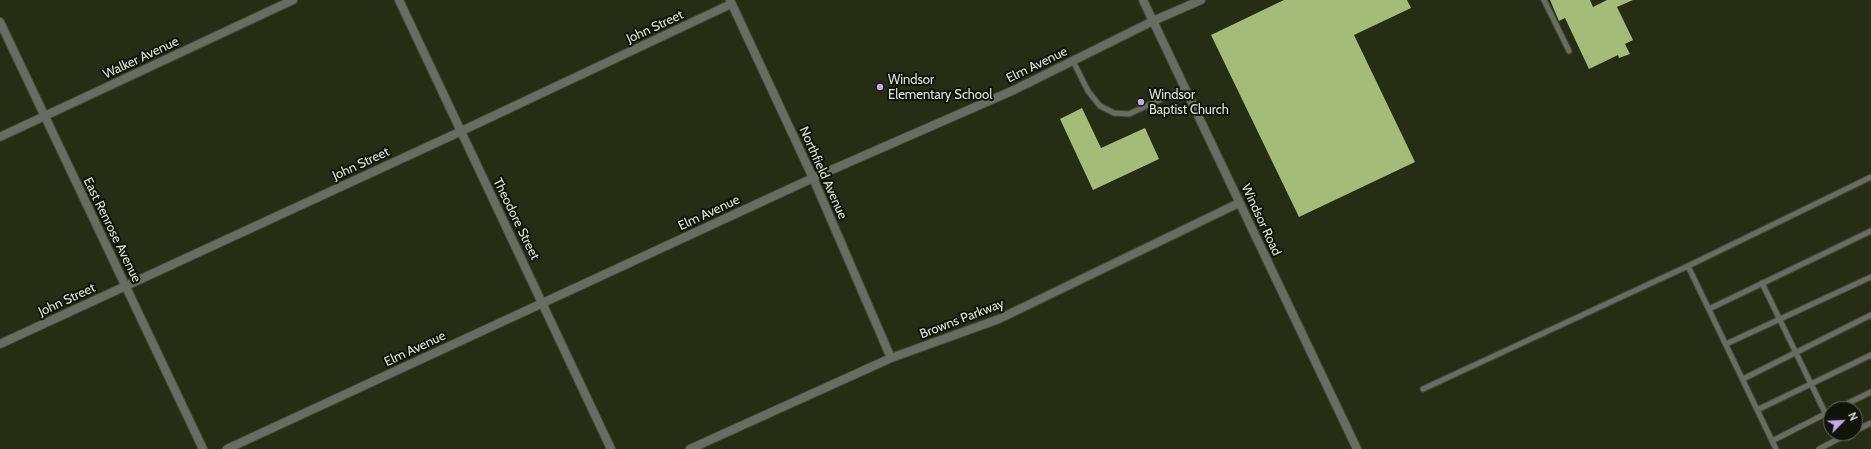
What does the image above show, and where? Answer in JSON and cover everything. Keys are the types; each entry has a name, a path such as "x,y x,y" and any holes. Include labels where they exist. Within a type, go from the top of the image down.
{"street":[{"name":"Walker Avenue","path":"0,137 293,0"},
{"name":"Theodore Street","path":"399,0 611,449"},
{"name":"Windsor Road","path":"1143,0 1358,449"},
{"name":"Elm Avenue","path":"227,449 813,178 1014,90 1191,2 1201,0"},
{"name":"John Street","path":"0,344 461,132 731,2"},
{"name":"Northfield Avenue","path":"731,2 813,178 891,358"},
{"name":"East Renrose Avenue","path":"0,22 203,449"},
{"name":"Browns Parkway","path":"690,449 891,358 998,319 1239,203"}],"lane":[{"path":"1544,0 1569,51"},
{"path":"1073,61 1088,91 1100,106 1114,113 1129,114 1185,88"},
{"path":"1423,389 1688,266 1871,177"},
{"path":"1709,309 1871,231"},
{"path":"1688,266 1776,449"},
{"path":"1726,344 1871,277"},
{"path":"1762,283 1823,410"},
{"path":"1743,379 1795,352 1871,316"},
{"path":"1757,410 1871,355"},
{"path":"1852,401 1871,392"},
{"path":"1772,441 1823,415"},
{"path":"1819,449 1834,441"}],"building":[{"path":"1284,0 1407,0 1411,8 1354,35 1415,162 1299,217 1211,35"},
{"path":"1550,0 1590,0 1593,7 1607,0 1633,0 1617,7 1633,40 1625,44 1630,54 1619,58 1618,55 1589,69 1565,18 1559,21"},
{"path":"1082,108 1101,148 1145,128 1159,159 1093,190 1060,119"}],"place":[{"name":"Windsor Elementary School","path":"880,87"},
{"name":"Windsor Baptist Church","path":"1141,102"}]}
